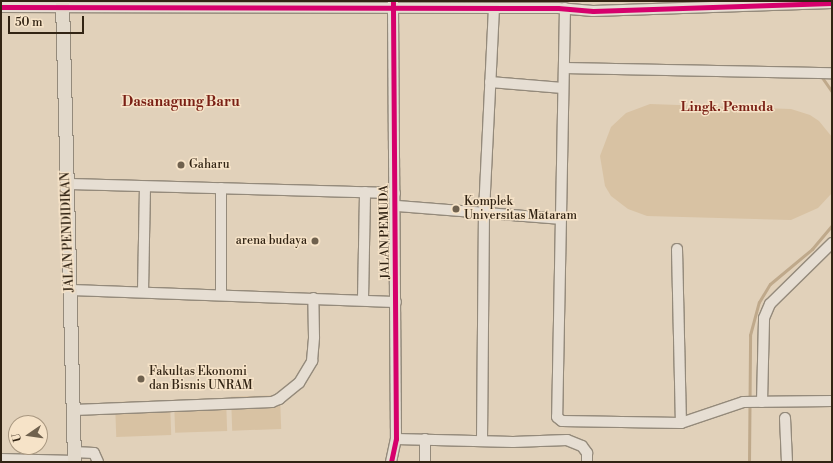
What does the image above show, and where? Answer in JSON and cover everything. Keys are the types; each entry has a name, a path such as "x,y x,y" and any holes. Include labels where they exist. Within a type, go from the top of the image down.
{"main road":[{"name":"JALAN PENDIDIKAN","path":"62,3 66,184 74,410 74,458"}],"street":[{"path":"1,7 62,3 393,4 494,10 576,5 832,3"},
{"name":"JALAN PEMUDA","path":"391,462 396,439 396,206 393,4"},
{"path":"561,6 564,68 557,417 562,421 681,423 743,402 832,402"},
{"path":"482,440 484,212 494,10"},
{"path":"564,68 832,73"},
{"path":"490,82 563,88"},
{"path":"66,184 395,193"},
{"path":"143,291 145,187"},
{"path":"221,188 221,294"},
{"path":"363,299 365,192"},
{"path":"396,206 560,219"},
{"path":"758,402 764,318 770,304 832,243"},
{"path":"677,249 681,423"},
{"path":"70,290 143,291 363,299 396,302"},
{"path":"74,410 272,402 279,399 299,383 312,362 314,337 313,298"},
{"path":"785,418 787,462"},
{"path":"396,439 554,440 577,443 586,453 587,462"},
{"path":"425,439 425,462"},
{"path":"1,459 74,458 94,453 98,462"}],"shaded area":[{"path":"650,104 791,109 810,115 819,121 832,137 832,193 818,208 791,220 647,216 628,209 611,196 605,186 600,156 611,127 626,113"},
{"path":"280,395 281,429 232,431 231,397"},
{"path":"226,398 227,431 175,433 174,400"},
{"path":"170,400 171,435 116,437 115,402"}],"waterway":[{"path":"821,76 832,92"},
{"path":"749,462 750,335 759,302 770,284 812,249 832,225"}],"cycle path":[{"path":"391,462 396,439 393,1"},
{"path":"1,7 558,8 593,11 832,3"}],"place":[{"name":"Gaharu","path":"181,165"},
{"name":"Komplek Universitas Mataram","path":"456,209"},
{"name":"arena budaya","path":"315,241"},
{"name":"Fakultas Ekonomi dan Bisnis UNRAM","path":"141,379"}],"district":[{"name":"Dasanagung Baru","path":"181,102"},
{"name":"Lingk. Pemuda","path":"727,107"}]}
